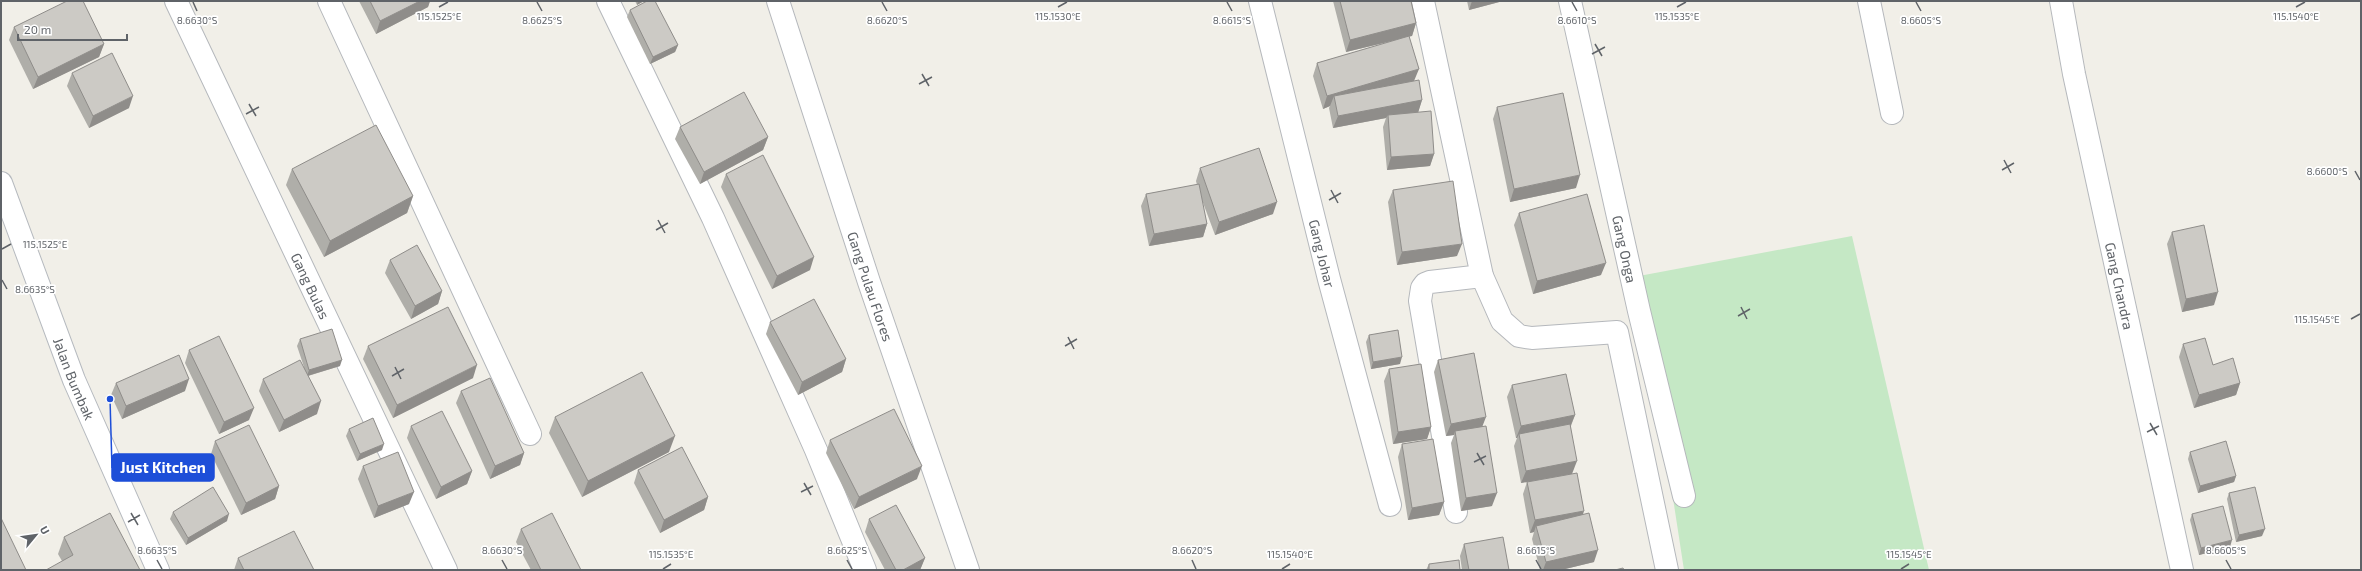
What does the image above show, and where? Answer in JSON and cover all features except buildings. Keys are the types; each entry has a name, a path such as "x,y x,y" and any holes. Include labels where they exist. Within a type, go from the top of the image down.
{"street":[{"name":"Gang Bulas","path":"176,1 446,570"},
{"path":"329,1 530,434"},
{"path":"608,1 713,218 816,450 865,570"},
{"name":"Gang Pulau Flores","path":"778,1 869,282 968,570"},
{"name":"Gang Johar","path":"1260,1 1329,278 1390,505"},
{"path":"1423,1 1482,276 1502,321 1519,336 1532,338 1617,332 1667,570"},
{"name":"Gang Onga","path":"1570,1 1640,311 1684,496"},
{"path":"1869,1 1892,113"},
{"name":"Gang Chandra","path":"2061,1 2074,74 2182,570"},
{"name":"Jalan Bumbak","path":"1,183 74,380 158,570"},
{"path":"1456,512 1430,367 1420,301 1425,284 1430,282 1482,276"}],"green space":[{"path":"1852,236 1929,570 1684,570 1639,276"}],"place":[{"name":"Just Kitchen","path":"110,399"}]}
